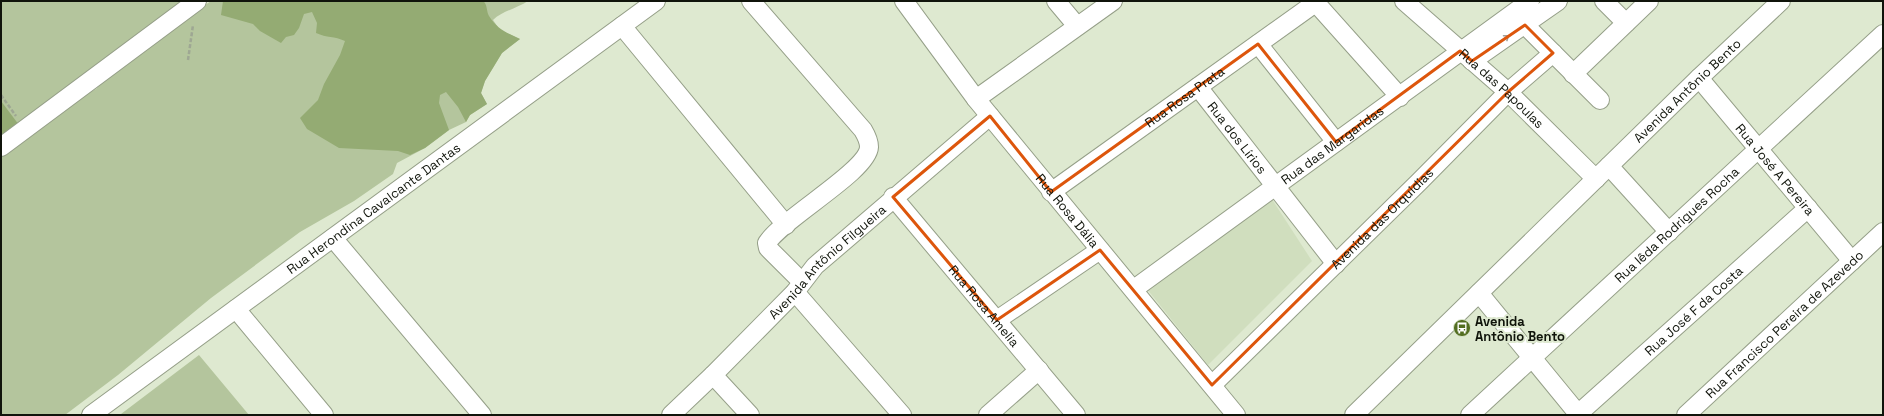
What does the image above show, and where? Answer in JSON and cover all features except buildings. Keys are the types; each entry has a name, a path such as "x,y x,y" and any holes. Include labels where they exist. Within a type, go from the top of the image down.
{"street":[{"path":"1,147 197,1"},
{"name":"Rua Herondina Cavalcante Dantas","path":"91,415 656,1"},
{"path":"751,1 863,130 868,140 869,148 859,165 768,240 767,244 798,287 902,415"},
{"name":"Rua Rosa Dália","path":"904,1 976,99 1051,192 1134,289 1236,415"},
{"path":"1056,1 1077,26"},
{"path":"976,99 1112,1"},
{"name":"Rua das Papoulas","path":"1404,1 1508,92 1596,179"},
{"name":"Rua das Margaridas","path":"1134,289 1274,186 1400,97 1466,56 1514,13 1530,1"},
{"name":"Rua das Margaridas","path":"1514,13 1558,1"},
{"path":"1604,1 1626,24"},
{"path":"1573,74 1649,1"},
{"name":"Avenida Antônio Bento","path":"1354,415 1699,78 1781,1"},
{"path":"1309,4 1400,97"},
{"name":"Rua Rosa Prata","path":"1051,192 1258,44 1309,4"},
{"path":"1514,13 1600,100"},
{"path":"622,26 786,225"},
{"name":"Rua Iêda Rodrigues Rocha","path":"1470,415 1883,34"},
{"path":"1258,44 1336,142"},
{"name":"Avenida das Orquidias","path":"1212,385 1336,264 1508,92 1553,53"},
{"name":"Rua José A Pereira","path":"1699,78 1852,261"},
{"name":"Rua dos Lírios","path":"1198,87 1336,264"},
{"name":"Avenida Antônio Filgueira","path":"671,415 713,375 798,287 815,266 893,197 990,116"},
{"path":"1609,166 1669,232"},
{"name":"Rua Rosa Amelia","path":"893,197 1076,415"},
{"name":"Rua José F da Costa","path":"1579,414 1808,208"},
{"name":"Rua Francisco Pereira de Azevedo","path":"1686,415 1883,232"},
{"path":"333,238 482,415"},
{"path":"997,320 1100,250"},
{"path":"1479,293 1531,358 1579,414"},
{"path":"236,309 324,415"},
{"path":"988,415 1039,370"},
{"path":"713,375 750,415"}],"path":[{"path":"188,60 194,18"},
{"path":"1,95 26,129"}],"highlighted area":[{"path":"1525,25 1553,53 1508,92 1212,385 1100,250 997,320 893,197 990,116 1051,192 1258,44 1336,142 1460,51 1472,61"}],"shaded area":[{"path":"1,1 193,1 1,138"},
{"path":"211,1 528,1 501,14 493,20 500,30 520,39 502,53 485,81 481,93 487,104 470,115 466,122 449,130 425,148 397,163 393,174 354,201 300,232 211,298 118,375 65,415 1,415 1,152 61,108 96,89 126,58"},
{"path":"1266,190 1312,261 1208,365 1147,289"},
{"path":"199,355 249,415 121,414"}],"green space":[{"path":"223,1 483,1 486,4 489,16 495,24 507,33 520,39 502,53 485,81 481,93 487,104 470,115 466,122 458,107 446,92 440,95 439,103 449,130 425,148 410,155 398,151 339,148 307,129 300,118 318,100 324,84 340,55 345,41 316,33 317,23 312,12 304,14 299,28 294,35 286,37 281,43 260,31 253,24 221,15"},
{"path":"1,101 19,125 1,138"}],"place":[{"name":"Avenida Antônio Bento","path":"1462,328"}]}
